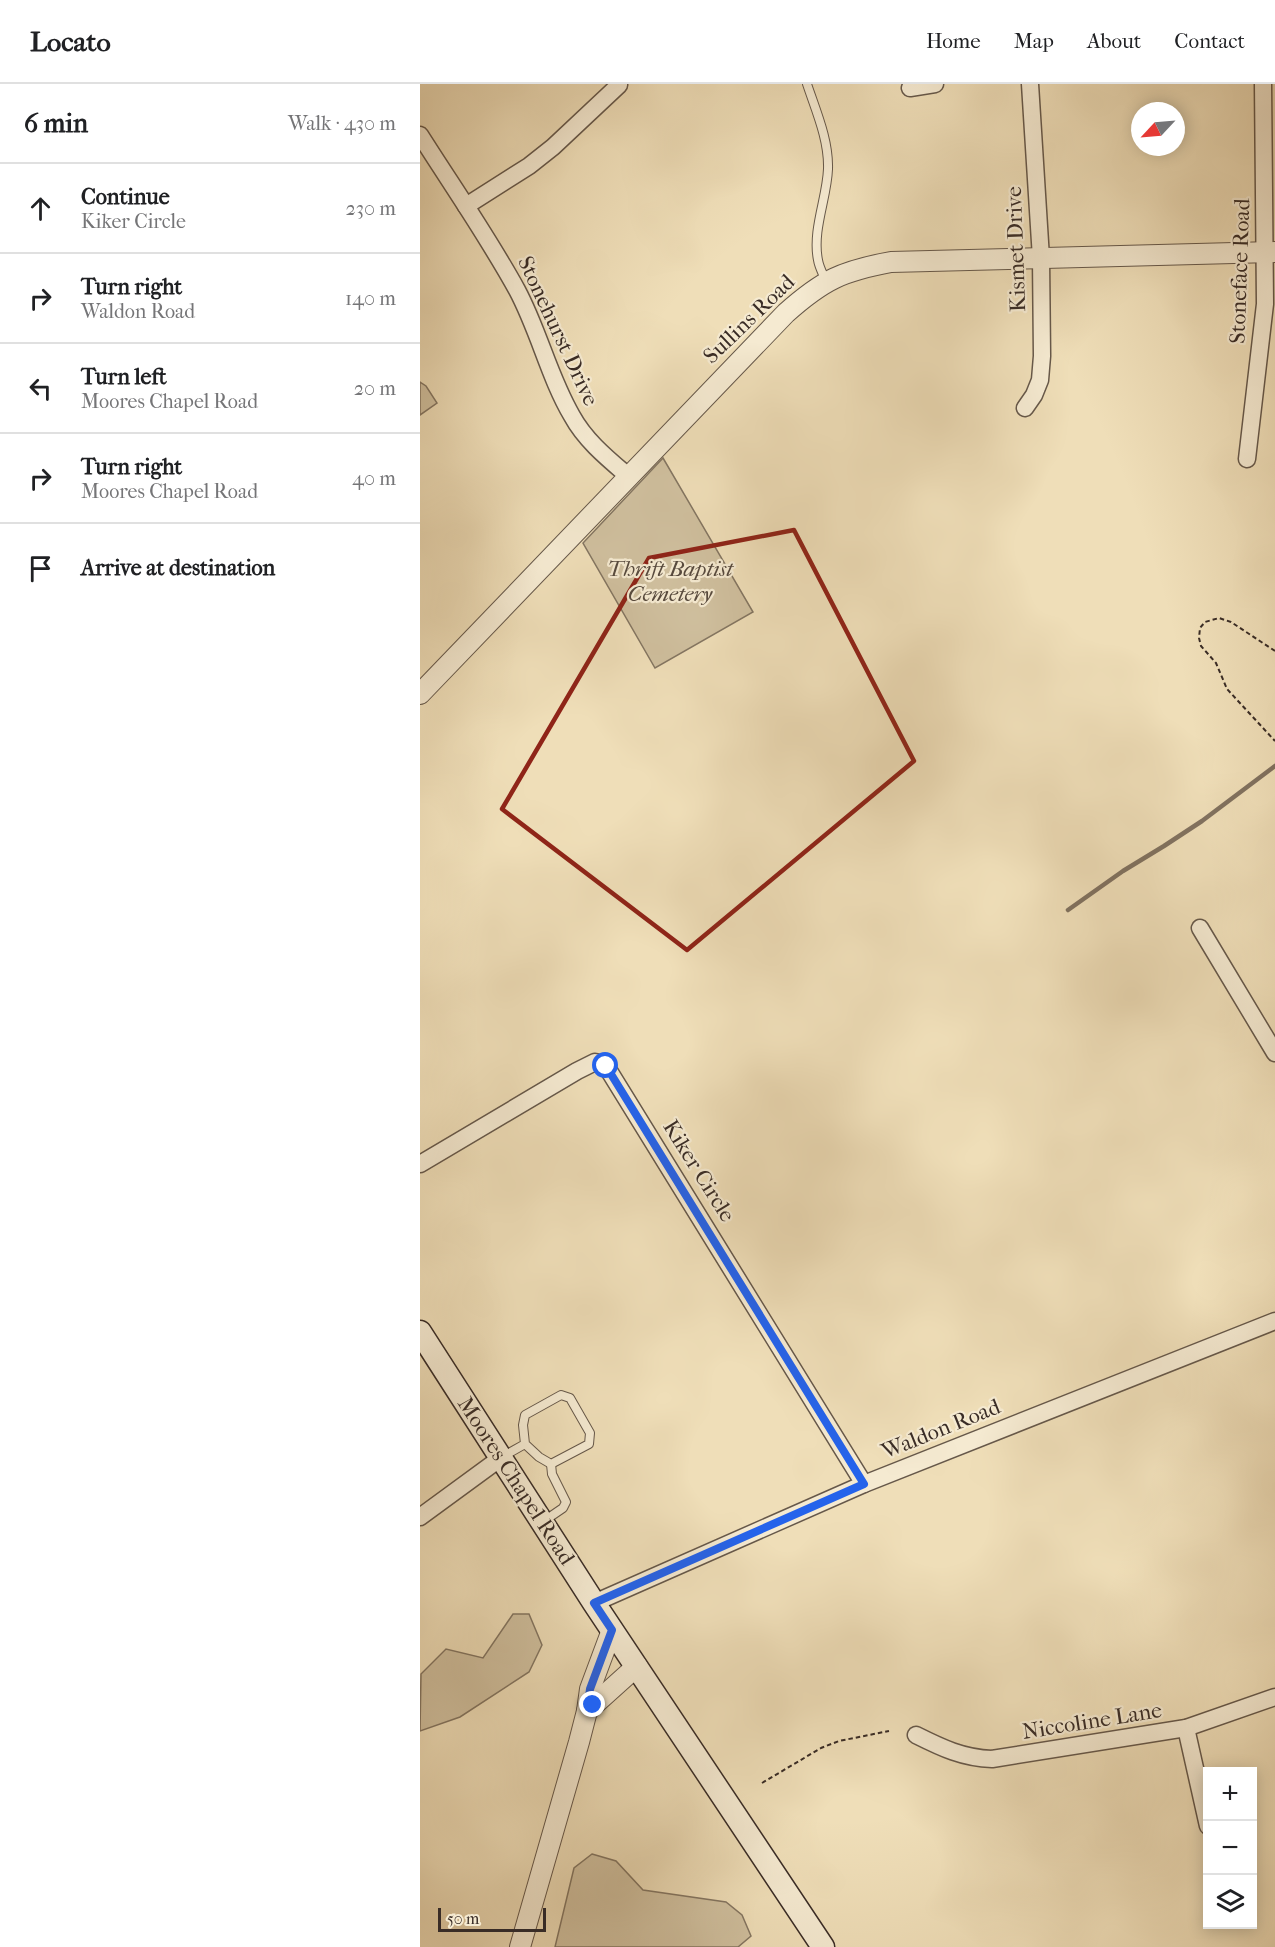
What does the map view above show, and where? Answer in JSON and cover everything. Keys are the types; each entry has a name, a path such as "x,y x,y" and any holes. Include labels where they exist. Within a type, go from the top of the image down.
{"main road":[{"name":"Moores Chapel Road","path":"420,1332 594,1603 823,1947"}],"street":[{"path":"910,88 935,84"},
{"name":"Kismet Drive","path":"1025,408 1040,380 1042,356 1041,258 1030,84"},
{"name":"Stoneface Road","path":"1246,459 1271,252 1263,84"},
{"path":"466,206 529,166 553,147 619,85"},
{"name":"Stonehurst Drive","path":"420,135 519,293 559,392 573,418 586,436 628,476"},
{"name":"Sullins Road","path":"420,694 786,313 826,281 857,268 891,262 1271,252"},
{"path":"1200,928 1268,1025 1275,1053"},
{"name":"Kiker Circle","path":"420,1164 577,1071 595,1062 606,1066 864,1484"},
{"name":"Waldon Road","path":"594,1603 864,1484 1275,1321"},
{"path":"420,1517 502,1457"},
{"path":"520,1947 587,1711 590,1689 612,1630"},
{"path":"587,1711 636,1666"},
{"name":"Niccoline Lane","path":"916,1735 972,1758 992,1760 1186,1728 1275,1697"},
{"path":"1186,1728 1207,1821"}],"lane":[{"path":"807,84 826,143 828,166 825,201 817,235 818,260 826,281"},
{"path":"561,1395 570,1398 590,1433 589,1444 551,1464 538,1457 525,1444 523,1425 525,1415 561,1395"},
{"path":"502,1457 525,1444"},
{"path":"543,1522 563,1508 566,1502 552,1474 551,1464"}],"path":[{"path":"1275,651 1231,622 1219,618 1206,622 1200,628 1201,646 1216,663 1227,689 1275,741"},
{"path":"762,1783 821,1748 889,1731"}],"highlighted area":[{"path":"794,530 914,761 687,950 502,809 649,558"}],"green space":[{"path":"420,382 426,386 437,403 420,415"},
{"name":"Thrift Baptist Cemetery","path":"663,458 753,612 655,668 583,543"},
{"path":"513,1614 529,1614 542,1645 529,1672 460,1717 420,1731 421,1674 446,1649 483,1658"},
{"path":"592,1854 616,1861 643,1890 726,1902 742,1915 751,1936 738,1947 555,1947 574,1868"}],"waterway":[{"path":"1068,910 1123,871 1202,821 1275,766"}],"route":[{"path":"593,1705 587,1711 590,1689 612,1630 594,1603 864,1484 606,1066"}]}
